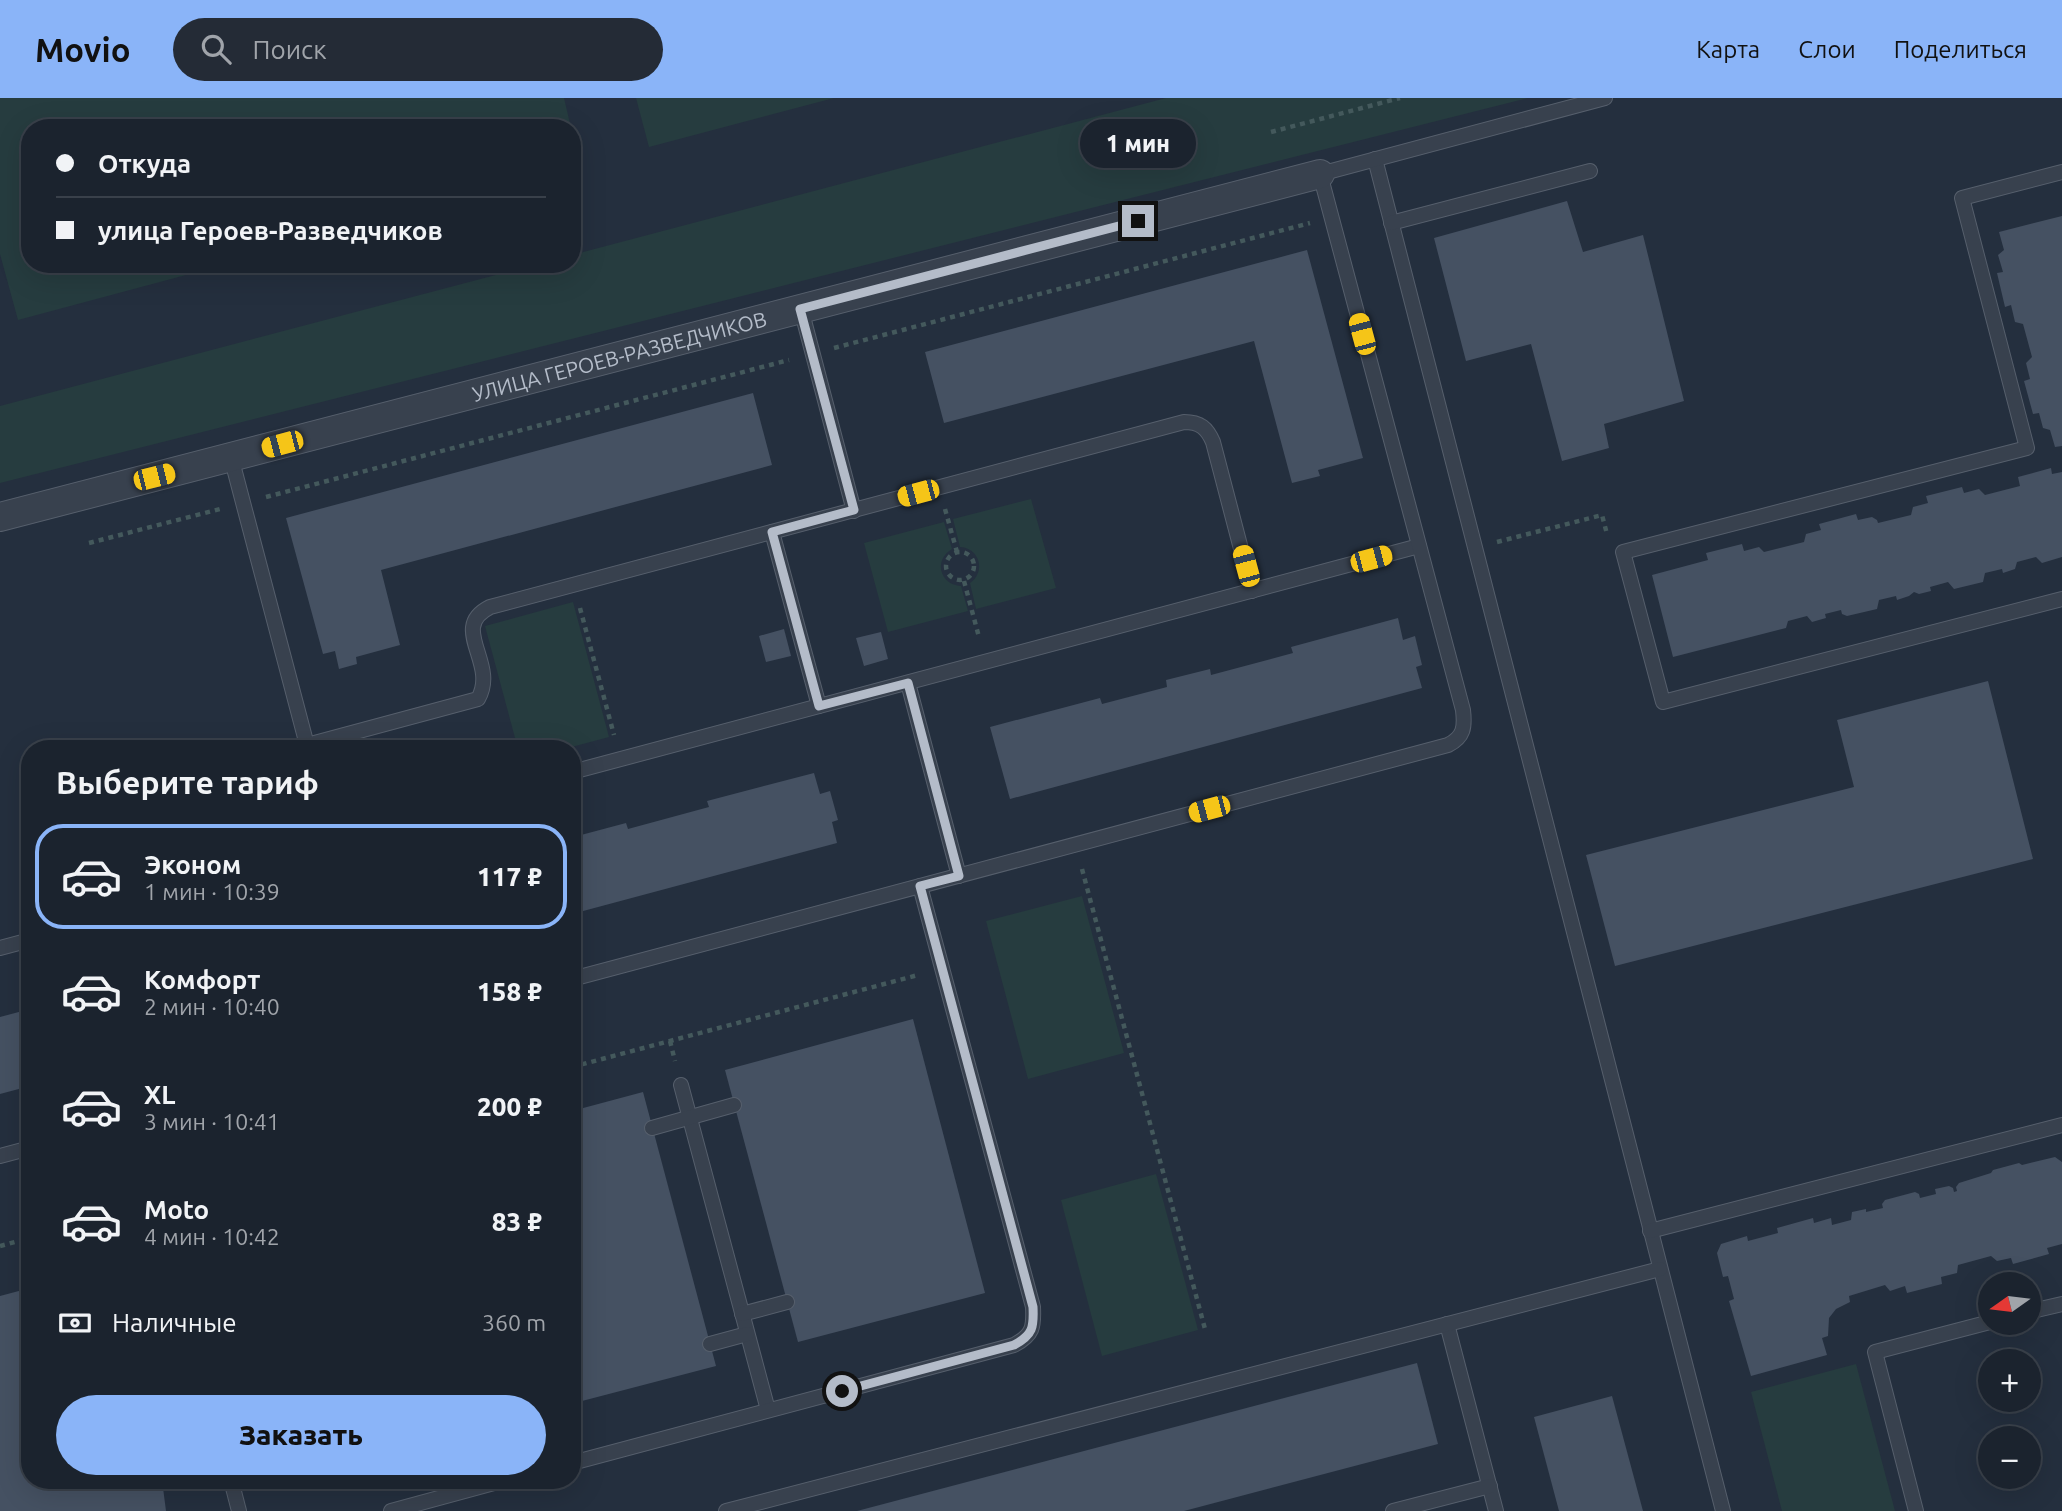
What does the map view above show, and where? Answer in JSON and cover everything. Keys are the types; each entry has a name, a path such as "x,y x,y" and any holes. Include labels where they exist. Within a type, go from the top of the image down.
{"street":[{"name":"УЛИЦА ГЕРОЕВ-РАЗВЕДЧИКОВ","path":"0,517 1320,174"}],"lane":[{"path":"581,977 1448,745 1458,740 1465,726 1462,710 1320,174 1605,98"},
{"path":"1375,159 1723,1511"},
{"path":"1391,223 1590,171"},
{"path":"2062,172 1962,198 2027,448 1623,552 1663,702 2062,599"},
{"path":"800,309 854,510"},
{"path":"333,740 478,699 484,689 485,676 473,634 473,623 480,612 490,607 1184,422 1196,422 1208,431 1213,442 1252,591"},
{"path":"231,457 306,740"},
{"path":"772,532 819,706"},
{"path":"581,770 1419,546"},
{"path":"908,683 959,876"},
{"path":"581,1460 1014,1345 1026,1339 1034,1326 1033,1307 920,886"},
{"path":"0,948 21,942"},
{"path":"681,1086 768,1410"},
{"path":"652,1128 734,1105"},
{"path":"1650,1231 2062,1125"},
{"path":"0,1156 21,1150"},
{"path":"726,1511 774,1505 1660,1269"},
{"path":"742,1314 787,1302"},
{"path":"2041,1309 2062,1304"},
{"path":"1447,1324 1496,1511"},
{"path":"1916,1511 1875,1352 1978,1325"},
{"path":"710,1344 747,1334"},
{"path":"1394,1511 1490,1486"},
{"path":"233,1489 239,1511"},
{"path":"391,1511 474,1489"}],"path":[{"path":"1271,132 1400,98"},
{"path":"89,544 1312,223"},
{"path":"939,488 957,552"},
{"path":"1485,545 1602,515 1609,541"},
{"path":"957,552 965,552 973,558 975,567 972,576 964,580 955,580 948,574 945,566 949,557 957,552"},
{"path":"964,580 986,662"},
{"path":"574,585 620,759"},
{"path":"1075,844 1205,1329"},
{"path":"581,1065 942,968"},
{"path":"0,1246 21,1240"}],"green space":[{"path":"0,98 564,98 569,119 21,119 21,273 193,273 18,320 0,254"},
{"path":"636,98 834,98 649,147"},
{"path":"1166,98 1528,98 0,483 0,406 503,273 581,273 581,253"},
{"path":"1031,499 1056,588 976,609 970,583 978,573 978,561 972,551 960,547 953,519"},
{"path":"944,522 952,549 942,559 942,571 948,581 961,586 968,611 888,632 864,543"},
{"path":"573,602 609,737 581,744 581,740 516,740 485,626"},
{"path":"1082,896 1124,1053 1028,1079 986,921"},
{"path":"1156,1174 1198,1330 1102,1356 1061,1200"},
{"path":"1856,1364 1895,1511 1782,1511 1751,1392"}],"building":[{"path":"1567,201 1583,252 1643,235 1684,401 1604,424 1609,448 1562,461 1531,344 1466,361 1434,238"},
{"path":"2062,216 2062,446 2055,447 2050,430 2043,428 2039,413 2033,414 2024,381 2030,379 2026,363 2032,357 2023,324 2015,322 2011,305 2005,307 1997,273 2003,272 1998,255 2004,250 1999,232"},
{"path":"1307,250 1363,458 1318,470 1320,476 1292,483 1254,341 944,423 925,352"},
{"path":"753,393 772,465 381,570 400,645 356,657 357,664 339,669 335,651 323,654 286,518"},
{"path":"2051,468 2052,474 2062,472 2062,557 2042,563 2036,557 2017,562 2015,569 2003,573 2002,569 1985,573 1983,582 1954,589 1948,582 1930,587 1931,591 1919,594 1914,592 1897,600 1896,596 1879,600 1877,609 1847,616 1842,614 1841,610 1825,614 1826,618 1812,622 1807,616 1788,621 1786,628 1673,657 1652,575 1708,560 1706,553 1742,544 1744,551 1759,547 1764,552 1804,542 1806,534 1821,530 1819,524 1856,514 1858,520 1872,517 1878,523 1911,515 1913,507 1928,503 1926,496 1962,487 1964,493 1979,489 1985,495 2020,486 2018,477"},
{"path":"1398,618 1403,640 1415,636 1422,665 1416,667 1422,688 1010,799 990,727 1100,698 1102,704 1167,687 1166,680 1210,669 1211,675 1293,653 1291,647"},
{"path":"784,629 791,656 766,662 759,636"},
{"path":"881,632 888,659 864,666 856,638"},
{"path":"1988,681 2033,859 1615,966 1586,855 1854,787 1837,720"},
{"path":"814,773 820,794 830,791 838,820 832,822 837,843 581,912 581,835 626,823 628,829 709,807 707,801"},
{"path":"21,1011 21,1088 0,1094 0,1017"},
{"path":"913,1019 985,1293 798,1342 725,1070"},
{"path":"643,1092 716,1366 582,1401 581,1401 581,1109"},
{"path":"2055,1157 2062,1162 2062,1244 2047,1248 2049,1254 2013,1264 2011,1258 1997,1261 1991,1256 1958,1265 1957,1273 1941,1277 1942,1284 1907,1293 1905,1286 1890,1291 1885,1285 1849,1296 1850,1302 1836,1309 1829,1318 1828,1336 1822,1338 1827,1355 1751,1376 1729,1301 1734,1299 1728,1276 1723,1277 1717,1253 1721,1244 1747,1236 1748,1241 1778,1233 1777,1228 1813,1218 1814,1223 1831,1218 1832,1225 1851,1220 1852,1212 1883,1208 1885,1200 1915,1192 1920,1198 1936,1194 1935,1189 1949,1186 1954,1192 1957,1191 1959,1183 1993,1170"},
{"path":"21,1290 21,1489 163,1489 166,1511 0,1511 0,1296"},
{"path":"1417,1363 1438,1444 1184,1511 857,1511"},
{"path":"1612,1396 1643,1511 1559,1511 1534,1417"}],"route":[{"path":"842,1391 1014,1345 1026,1339 1034,1326 1033,1307 920,886 959,876 908,683 819,706 772,532 854,510 800,309 1138,221"}]}
